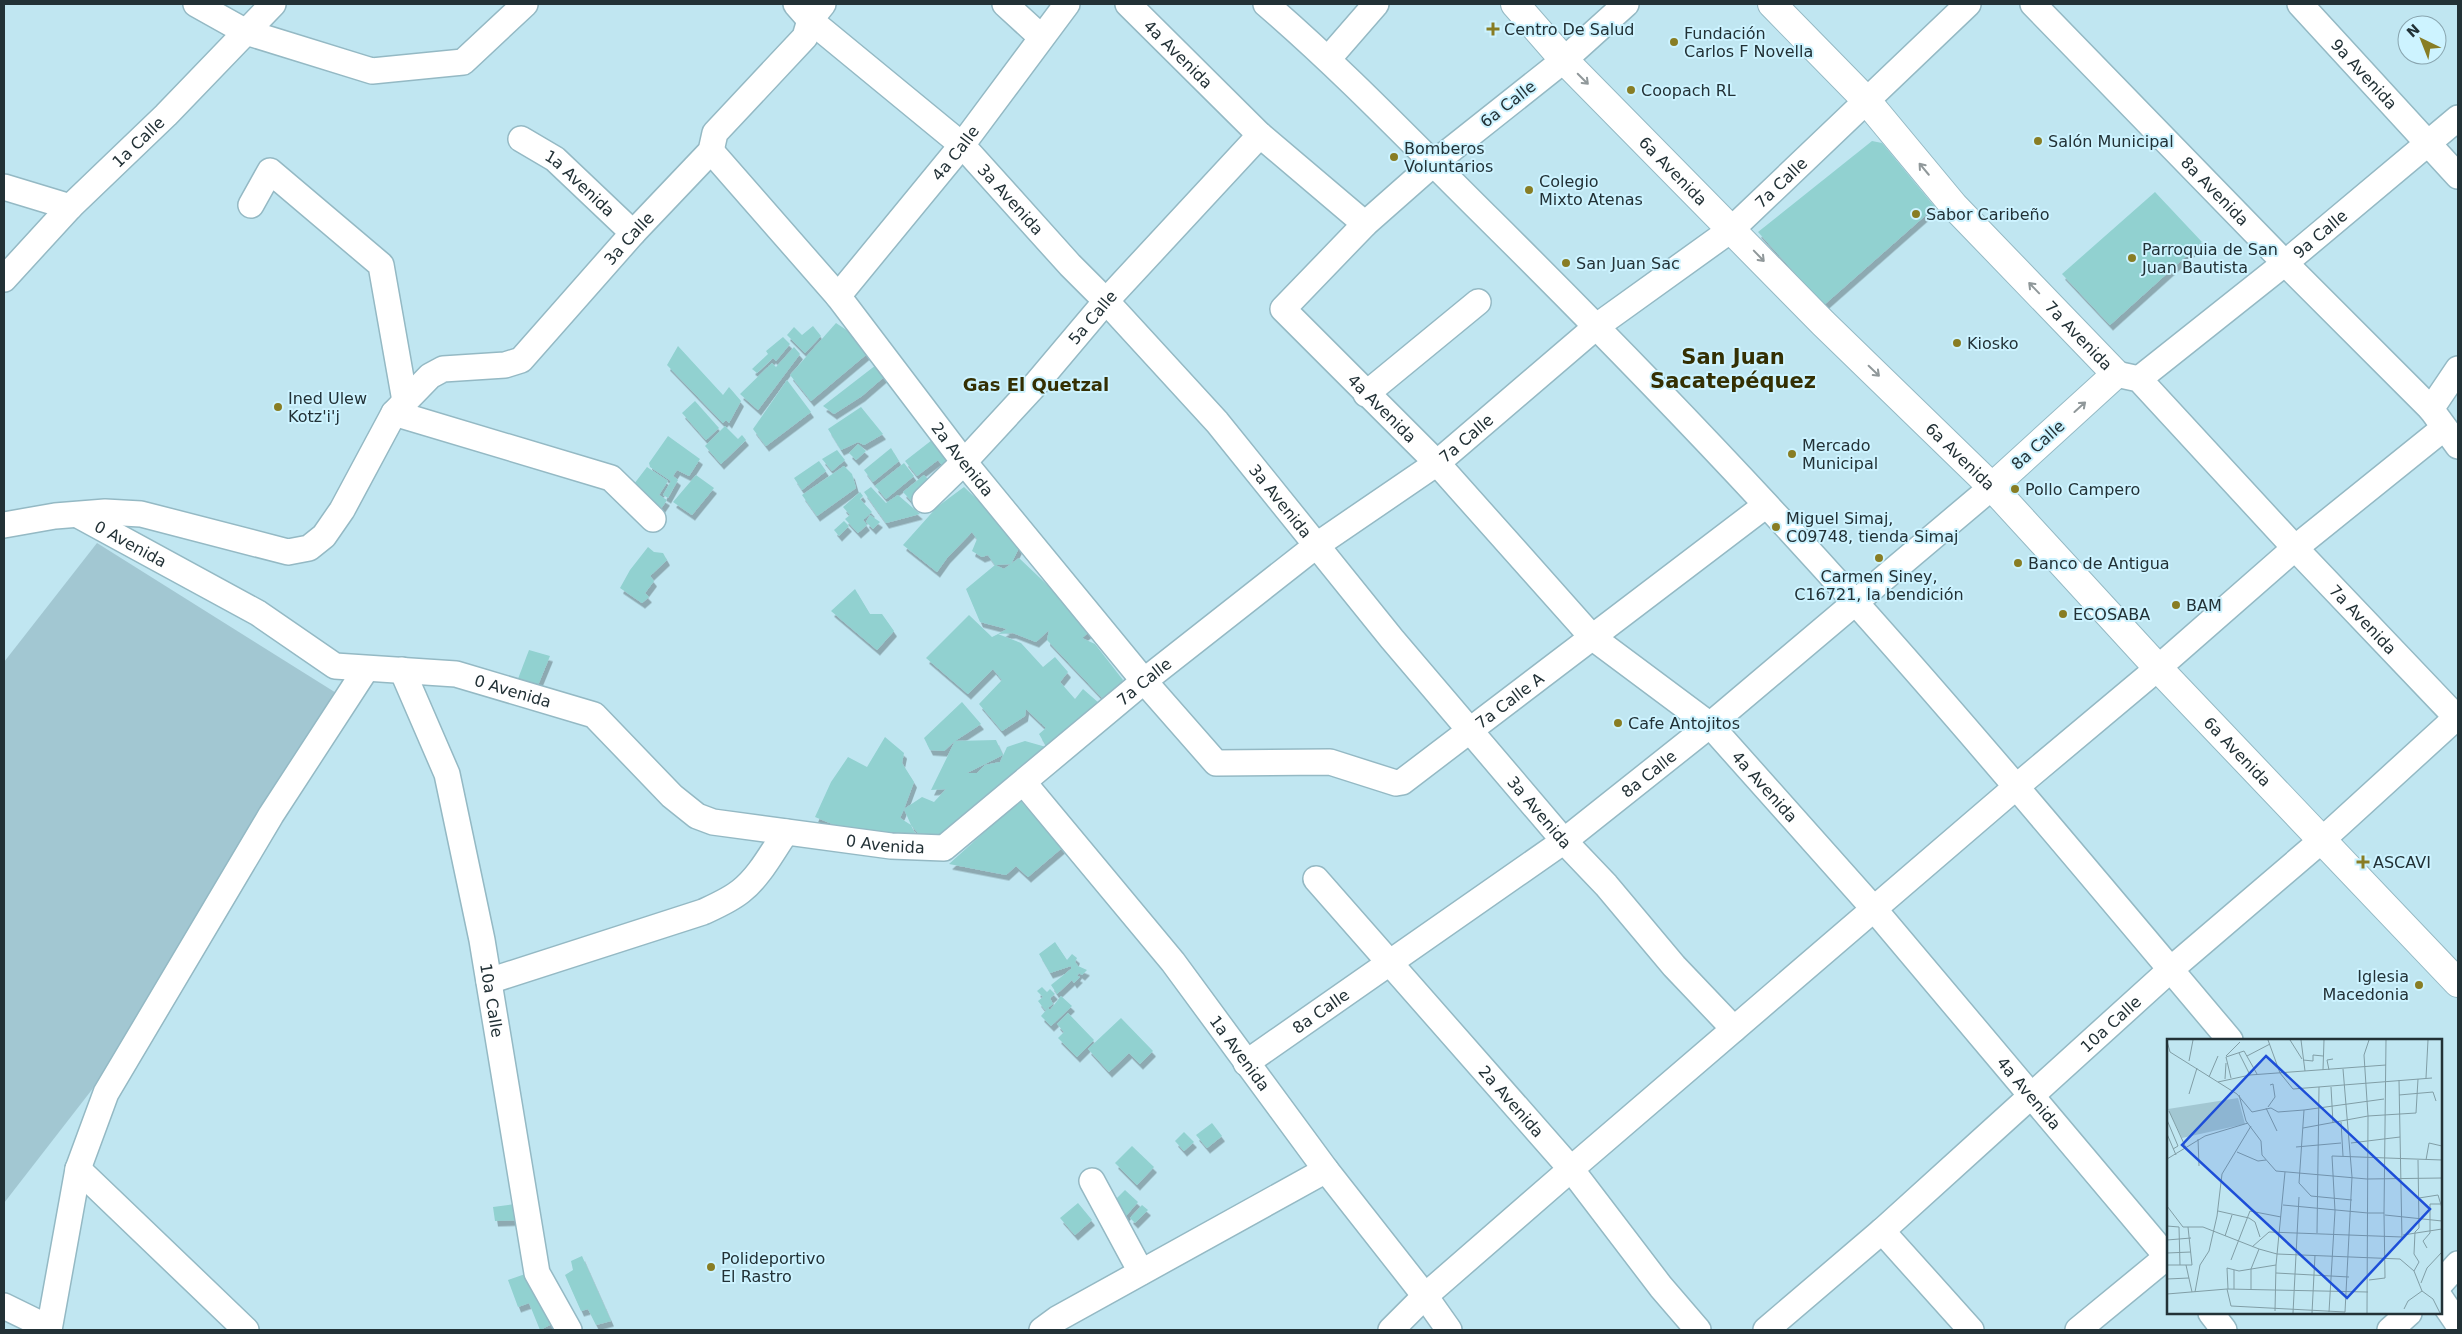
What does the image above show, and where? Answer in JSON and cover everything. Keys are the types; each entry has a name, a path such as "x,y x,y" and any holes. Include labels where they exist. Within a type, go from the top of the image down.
{"main road":[{"name":"6a Avenida","path":"1515,4 1564,60 1823,323 1992,486 2158,668 2458,982"},
{"name":"7a Avenida","path":"1772,4 1866,100 1954,206 2128,376"},
{"name":"8a Calle","path":"1992,486 2128,376"}],"street":[{"path":"196,4 246,32 372,71 463,62 525,4"},
{"name":"1a Calle","path":"7,271 70,207 166,115 273,4"},
{"path":"1005,4 1041,37"},
{"name":"4a Calle","path":"838,296 962,145 1067,4"},
{"name":"4a Avenida","path":"1128,4 1260,136 1365,224"},
{"path":"1266,4 1329,58 1597,326 1766,505 1855,602 2016,787 2229,1039"},
{"name":"6a Calle","path":"1283,309 1365,224 1433,164 1564,60 1626,4"},
{"name":"7a Calle","path":"944,848 1144,681 1317,545 1437,463 1597,326 1732,229 1968,4"},
{"name":"8a Avenida","path":"2033,4 2445,428"},
{"name":"9a Avenida","path":"2300,4 2458,176"},
{"path":"1329,58 1369,6"},
{"name":"3a Avenida","path":"810,9 962,145 1070,265 1106,301 1217,422 1470,730 1564,841 1606,886 1674,966 1734,1029"},
{"name":"3a Calle","path":"309,548 324,536 342,510 399,407 430,376 443,369 505,365 521,360 633,233 711,151 715,133 805,37 810,9"},
{"name":"9a Calle","path":"2128,376 2285,263 2430,144 2458,118"},
{"name":"5a Calle","path":"925,500 964,462 1036,384 1106,301 1260,136"},
{"name":"1a Avenida","path":"521,139 555,159 633,233"},
{"name":"2a Avenida","path":"711,151 838,296 964,462 1144,681 1216,763"},
{"path":"251,205 270,171 381,265 399,407 611,478 653,519"},
{"path":"4,187 70,207"},
{"path":"1366,394 1478,302"},
{"name":"4a Avenida","path":"1283,309 1437,463 1592,637 1710,725 1874,909 2167,1256"},
{"path":"1391,1330 1425,1296 1571,1169 2016,787 2158,668 2295,548 2445,428 2458,369"},
{"name":"7a Avenida","path":"2128,376 2458,717"},
{"name":"8a Calle","path":"1246,1063 1564,841 1710,725 1992,486"},
{"name":"7a Calle A","path":"1216,763 1330,762 1396,783 1402,782 1766,505"},
{"name":"0 Avenida","path":"4,525 55,516 105,512 141,514 288,552 309,548"},
{"name":"0 Avenida","path":"78,515 258,613 335,666 456,674 594,715 672,796 697,816 713,822 891,846 944,848"},
{"path":"4,1306 49,1329 78,1169 106,1093 271,815 366,669"},
{"name":"10a Calle","path":"402,670 447,774 489,981 537,1273 569,1330"},
{"name":"10a Calle","path":"1766,1330 1882,1231 2170,970 2322,840 2458,717"},
{"name":"1a Avenida","path":"1024,783 1173,962 1326,1170 1425,1296 1449,1330"},
{"path":"489,981 703,912 722,903 741,892 754,879 786,832"},
{"name":"2a Avenida","path":"1316,879 1571,1169 1661,1287 1698,1330"},
{"path":"78,1169 246,1330"},
{"path":"1042,1330 1057,1319 1326,1170"},
{"path":"1092,1181 1141,1272"},
{"path":"1882,1231 1971,1330"},
{"path":"2078,1330 2167,1258"},
{"path":"2442,1282 2458,1264"},
{"path":"2442,1300 2458,1324"},
{"path":"2212,1314 2224,1330"},
{"path":"2390,1330 2408,1314"}],"shaded area":[{"path":"97,543 341,696 94,1087 4,1203 4,662"}],"building":[{"path":"1872,141 1882,143 1935,207 1824,305 1758,232"},
{"name":"Parroquia de San Juan Bautista","path":"2155,192 2202,242 2110,325 2062,274"},
{"path":"836,323 851,333 867,354 811,401 790,375"},
{"path":"813,326 821,336 805,353 787,335 794,327 802,335"},
{"path":"783,337 790,344 776,361 773,358 757,373 752,369 768,354 766,351"},
{"path":"678,346 723,395 729,387 741,401 729,423 726,420 723,423 667,365"},
{"path":"794,347 800,354 758,410 740,394 772,363 776,367"},
{"path":"876,365 884,377 862,396 834,414 823,406"},
{"path":"787,380 811,412 766,446 753,429"},
{"path":"695,401 719,428 706,440 682,413"},
{"path":"861,407 883,434 864,445 858,442 841,450 828,429"},
{"path":"725,426 738,439 742,435 746,440 721,464 705,446"},
{"path":"668,436 700,459 689,476 677,470 673,476 678,480 668,498 663,495 671,481 650,467 649,463"},
{"path":"932,440 953,466 946,471 938,460 917,476 905,461"},
{"path":"858,444 866,451 856,460 849,453"},
{"path":"891,448 899,461 873,482 864,470"},
{"path":"837,450 845,460 832,471 822,459"},
{"path":"819,461 826,471 802,490 794,478"},
{"path":"904,463 914,476 886,499 875,486"},
{"path":"844,466 852,474 856,488 817,516 802,495"},
{"path":"647,467 668,481 659,495 667,500 656,516 634,484"},
{"path":"696,475 714,488 692,515 673,502"},
{"path":"924,475 935,486 914,504 903,492"},
{"path":"871,487 886,503 898,495 920,514 886,523 864,492"},
{"path":"964,487 1001,522 1019,548 1011,564 995,565 988,555 982,557 972,551 977,539 972,532 947,558 937,572 903,545 937,507"},
{"path":"860,492 863,496 860,499 872,512 863,520 867,525 858,533 845,519 850,515 843,507"},
{"path":"870,515 880,522 873,529 866,522"},
{"path":"844,521 849,526 839,536 834,530"},
{"path":"648,547 654,552 663,553 667,560 650,576 654,581 645,593 649,597 642,603 620,588 630,570"},
{"path":"1019,558 1059,596 1089,632 1082,638 1095,644 1123,680 1106,702 1047,640 1049,630 1036,642 1013,633 998,634 1007,629 980,622 966,589 995,565 1004,569"},
{"path":"855,589 870,614 882,614 894,631 877,650 831,611"},
{"path":"969,615 992,637 998,634 1021,643 1043,667 1055,657 1068,672 1060,682 1075,699 1083,689 1108,711 1053,758 1039,734 1046,728 1026,709 1025,716 1002,731 979,704 1002,680 993,669 968,694 926,658"},
{"path":"529,650 550,656 536,690 516,684"},
{"path":"962,702 981,724 955,741 944,751 930,750 924,738"},
{"path":"885,737 904,753 902,763 914,782 900,818 911,825 918,840 837,826 815,817 831,782 848,757 867,767"},
{"path":"996,740 1003,755 967,773 977,773 985,765 1000,762 1007,747 1025,741 1046,747 930,847 911,825 904,809 922,797 934,802 946,789 931,790 955,741"},
{"path":"1020,800 1062,848 1028,877 1016,866 1006,875 949,864"},
{"path":"1055,942 1067,960 1072,954 1077,958 1075,962 1078,966 1087,970 1082,975 1079,973 1077,976 1080,977 1074,983 1072,980 1057,994 1051,985 1071,969 1071,966 1050,973 1039,954"},
{"path":"1042,987 1047,992 1050,989 1055,994 1050,998 1053,1004 1045,1010 1038,1001 1043,997 1037,991"},
{"path":"1061,996 1072,1006 1051,1026 1041,1016 1048,1008 1050,1010"},
{"path":"1068,1013 1094,1040 1077,1057 1058,1038 1064,1032 1057,1024"},
{"path":"1121,1018 1153,1051 1140,1064 1129,1053 1109,1072 1088,1049"},
{"path":"1212,1123 1222,1136 1207,1148 1196,1135"},
{"path":"1184,1132 1194,1142 1184,1151 1175,1141"},
{"path":"1132,1146 1154,1167 1137,1185 1115,1163"},
{"path":"1125,1190 1138,1202 1126,1216 1112,1203"},
{"path":"1078,1203 1092,1220 1075,1235 1060,1218"},
{"path":"515,1204 521,1220 495,1221 493,1207"},
{"path":"1142,1205 1148,1210 1135,1223 1130,1218"},
{"path":"582,1256 611,1321 596,1325 588,1309 581,1311 565,1275 573,1270 571,1261"},
{"path":"528,1273 552,1324 540,1330 529,1303 518,1307 508,1280"}],"place":[{"name":"Centro De Salud","path":"1493,29"},
{"name":"Fundación Carlos F Novella","path":"1674,42"},
{"name":"Coopach RL","path":"1631,90"},
{"name":"Salón Municipal","path":"2038,141"},
{"name":"Bomberos Voluntarios","path":"1394,157"},
{"name":"Colegio Mixto Atenas","path":"1529,190"},
{"name":"Sabor Caribeño","path":"1916,214"},
{"name":"Parroquia de San Juan Bautista","path":"2132,258"},
{"name":"San Juan Sac","path":"1566,263"},
{"name":"Kiosko","path":"1957,343"},
{"name":"Ined Ulew Kotz'i'j","path":"278,407"},
{"name":"Mercado Municipal","path":"1792,454"},
{"name":"Pollo Campero","path":"2015,489"},
{"name":"Miguel Simaj, C09748, tienda Simaj","path":"1776,527"},
{"name":"Carmen Siney, C16721, la bendición","path":"1879,558"},
{"name":"Banco de Antigua","path":"2018,563"},
{"name":"BAM","path":"2176,605"},
{"name":"ECOSABA","path":"2063,614"},
{"name":"Cafe Antojitos","path":"1618,723"},
{"name":"ASCAVI","path":"2363,862"},
{"name":"Iglesia Macedonia","path":"2419,985"},
{"name":"Polideportivo El Rastro","path":"711,1267"}],"district":[{"name":"San Juan Sacatepéquez","path":"1733,369"},
{"name":"Gas El Quetzal","path":"1036,384"}]}
